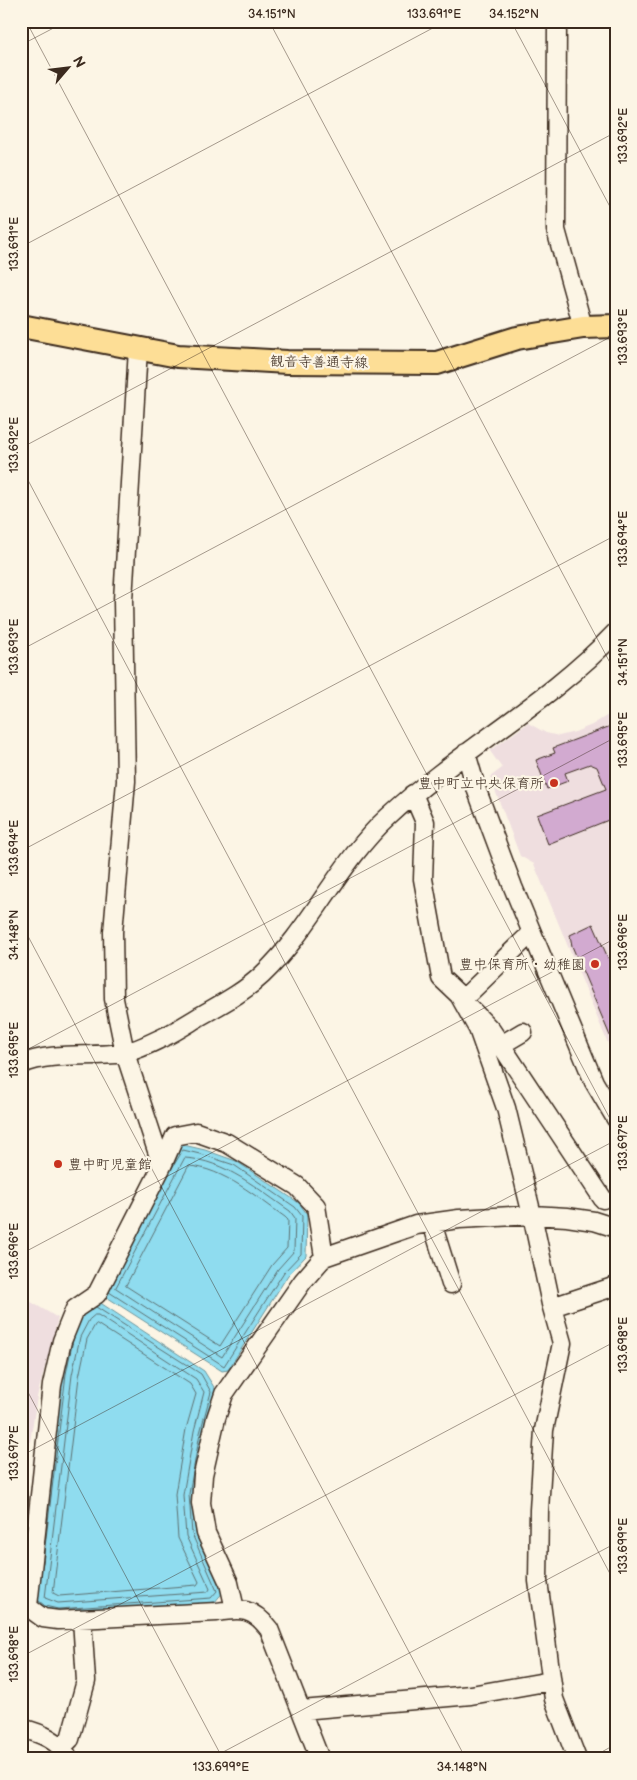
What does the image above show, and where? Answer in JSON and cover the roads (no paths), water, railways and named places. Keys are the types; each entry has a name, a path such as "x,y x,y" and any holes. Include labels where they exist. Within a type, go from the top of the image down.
{"main road":[{"name":"観音寺善通寺線","path":"21,326 178,356 288,362 437,363 517,338 583,327 616,326"}],"street":[{"path":"557,21 556,230 583,327"},
{"path":"138,349 123,600 126,781 113,932 114,998 125,1053 162,1166"},
{"path":"21,1064 48,1056 125,1053 167,1036 238,994 262,974 288,945 381,823 412,794 551,689 604,645 616,632"},
{"path":"466,753 476,791 513,887 594,1082 616,1119"},
{"path":"412,794 425,822 423,879 441,978 491,1030 603,1198"},
{"path":"462,1000 525,939"},
{"path":"462,1000 478,1029 506,1108 562,1343 544,1430 539,1510 538,1572 540,1606 554,1699 577,1759"},
{"path":"501,1045 523,1032"},
{"path":"320,1759 269,1629 260,1618 248,1610 235,1609 217,1612 58,1620 43,1618 24,1604 52,1385 62,1341 75,1310 97,1294 162,1166 175,1136 196,1132 227,1143 297,1186 316,1206 324,1256"},
{"path":"235,1609 229,1583 206,1533 201,1503 203,1475 216,1418 224,1394 303,1281 324,1256 416,1225 459,1218 532,1214 567,1217 616,1228"},
{"path":"432,1223 451,1284"},
{"path":"552,1307 616,1286"},
{"path":"21,1728 52,1739 65,1753 86,1681 82,1619"},
{"path":"302,1710 471,1694 551,1682"}],"water":[{"path":"179,1144 205,1150 236,1161 299,1203 307,1214 306,1256 288,1275 228,1370 222,1371 105,1296"},
{"path":"96,1300 204,1371 217,1392 194,1494 196,1533 224,1591 214,1603 57,1615 43,1610 33,1603 61,1373 80,1313"}],"place":[{"name":"豊中町立中央保育所","path":"554,783"},
{"name":"豊中保育所・幼稚園","path":"595,964"},
{"name":"豊中町児童館","path":"58,1164"}]}
